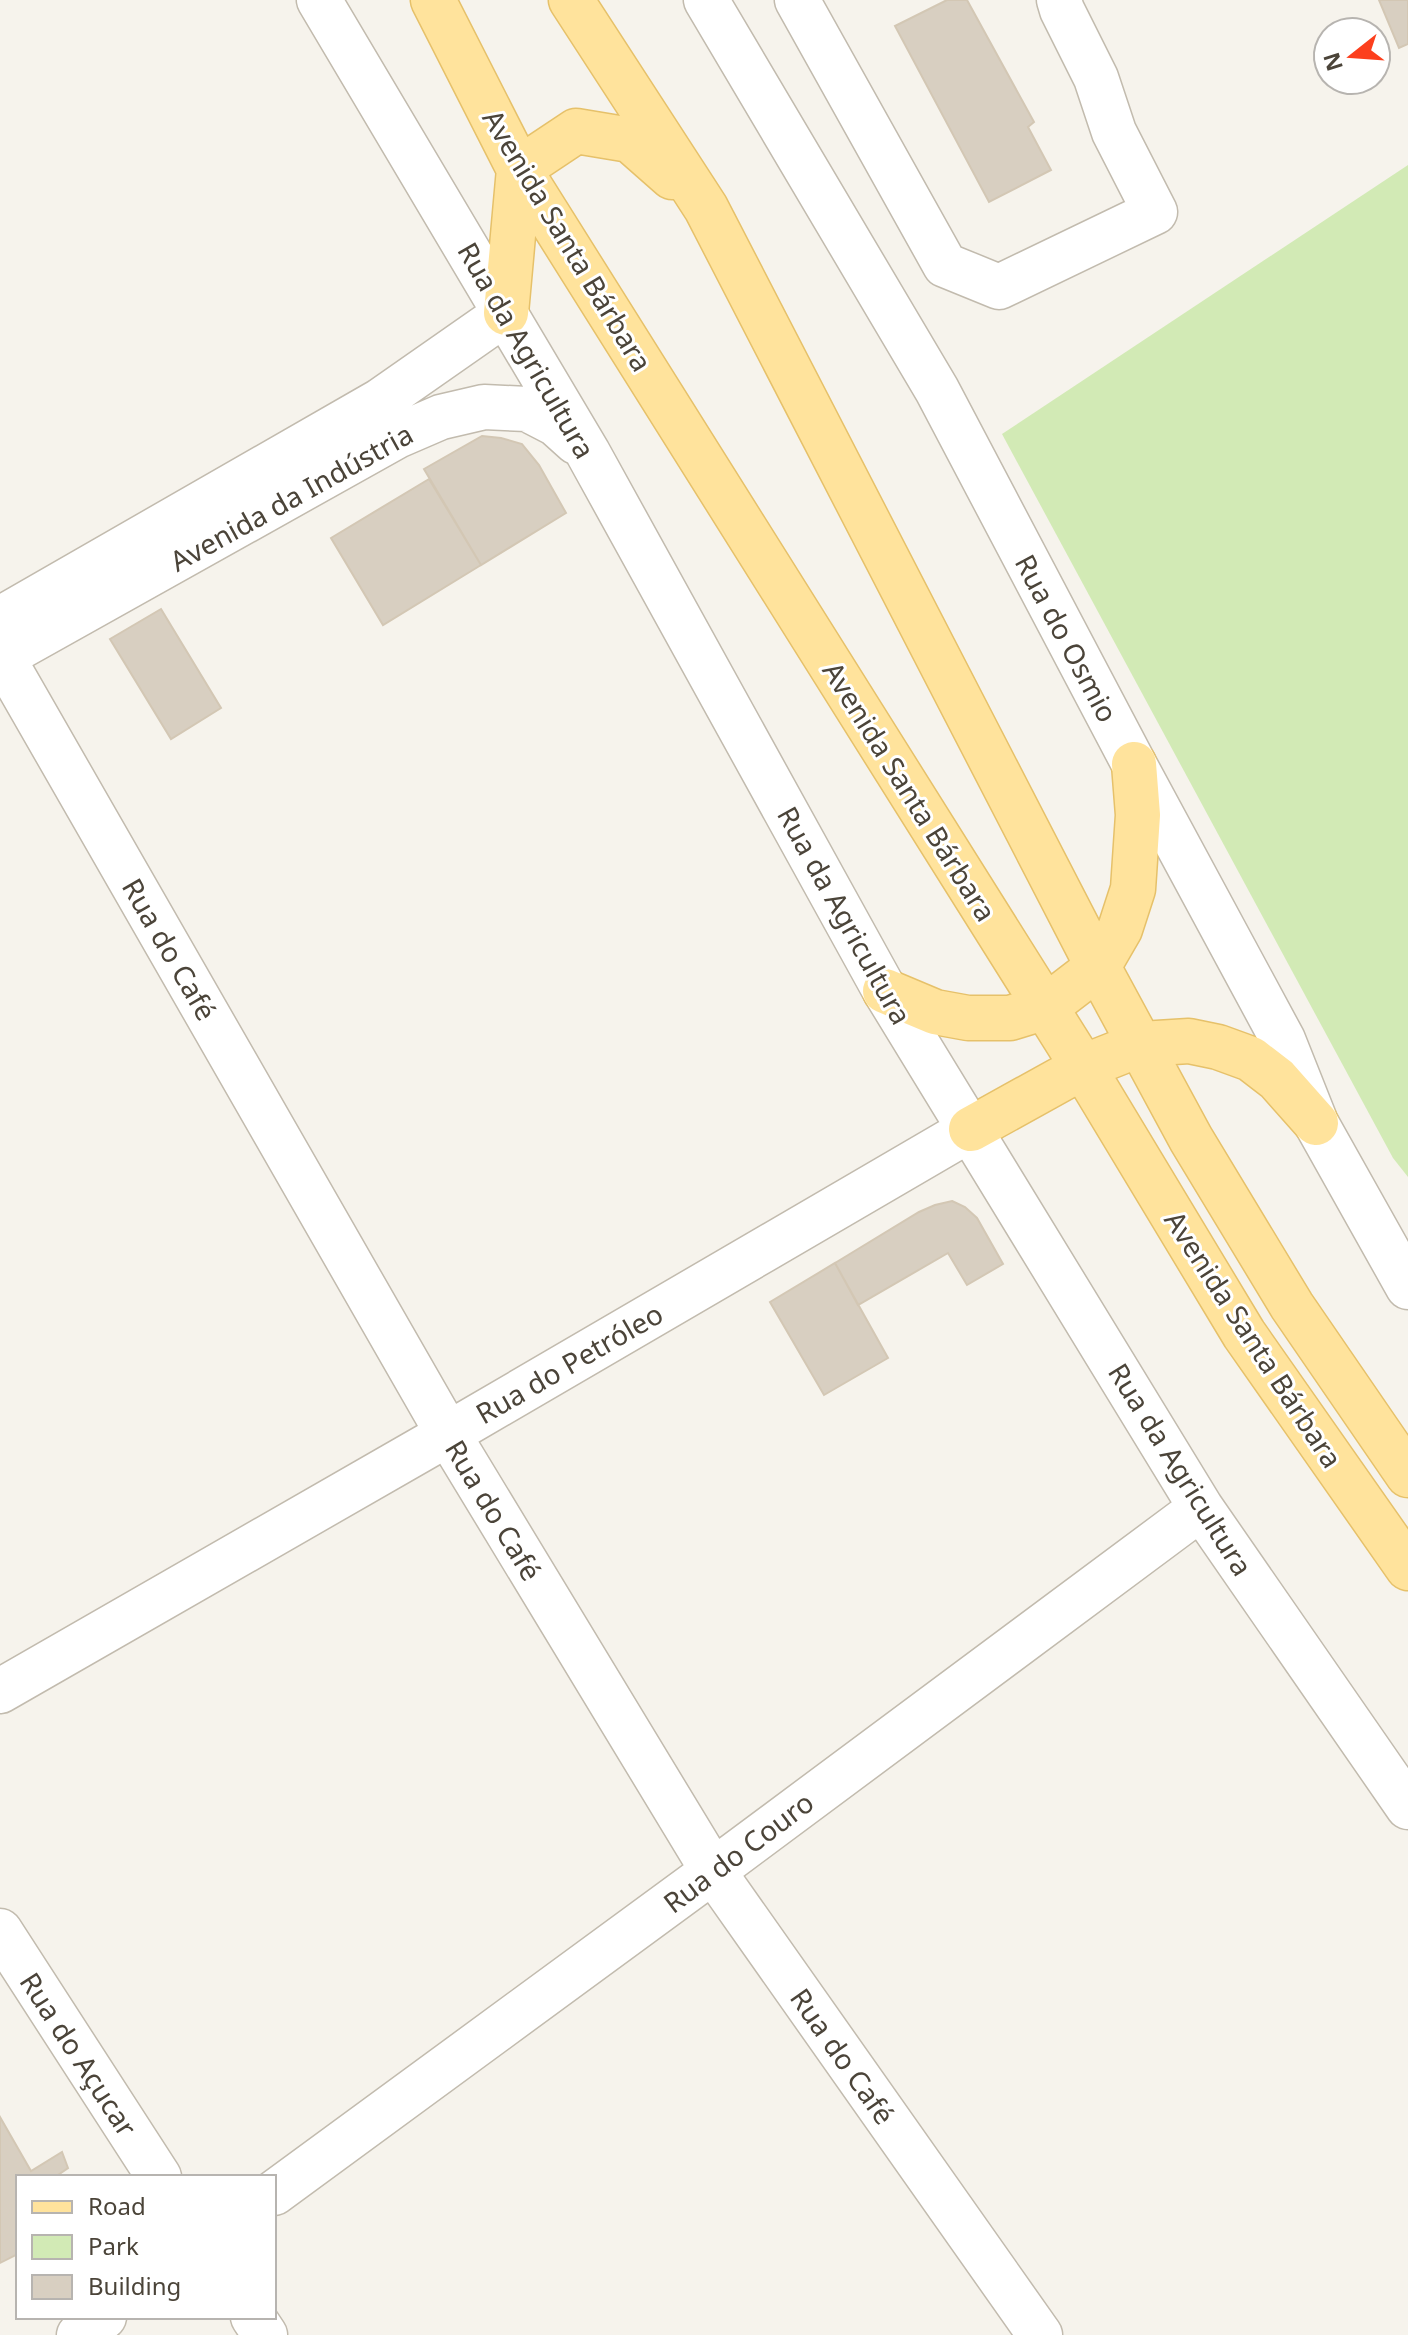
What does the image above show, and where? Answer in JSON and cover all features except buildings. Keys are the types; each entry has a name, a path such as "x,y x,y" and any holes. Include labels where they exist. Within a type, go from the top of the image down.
{"main road":[{"name":"Avenida Santa Bárbara","path":"433,0 519,169 1046,1007 1244,1334 1408,1568"},
{"name":"Avenida Santa Bárbara","path":"571,0 706,208 1098,967 1191,1139 1292,1306 1408,1475"},
{"path":"506,313 519,169 576,131 630,140 706,208"},
{"path":"885,991 935,1012 968,1018 1010,1018 1046,1007 1098,967 1120,929 1133,889 1138,815 1134,764"},
{"path":"971,1129 1083,1067 1141,1044 1189,1041 1251,1059 1277,1079 1316,1123"}],"street":[{"name":"Rua do Osmio","path":"706,0 937,390 1283,1040 1316,1123 1406,1281"},
{"path":"797,0 945,265 999,287 1155,212 1114,132 1096,78 1059,0"},
{"name":"Rua da Agricultura","path":"325,6 588,453 885,991 1201,1508 1408,1807"},
{"name":"Avenida da Indústria","path":"1,647 380,401 506,313"},
{"name":"Avenida da Indústria","path":"1,647 397,436 441,417 484,407 527,409 556,424 588,453"},
{"name":"Rua do Café","path":"1,647 448,1434 713,1871 1040,2335"},
{"name":"Rua do Petróleo","path":"0,1691 971,1129"},
{"name":"Rua do Couro","path":"276,2192 1201,1508"},
{"name":"Rua do Açucar","path":"0,1931 158,2175"},
{"path":"79,2335 101,2319"}],"green space":[{"path":"1408,165 1408,1177 1393,1158 1002,434"}]}
